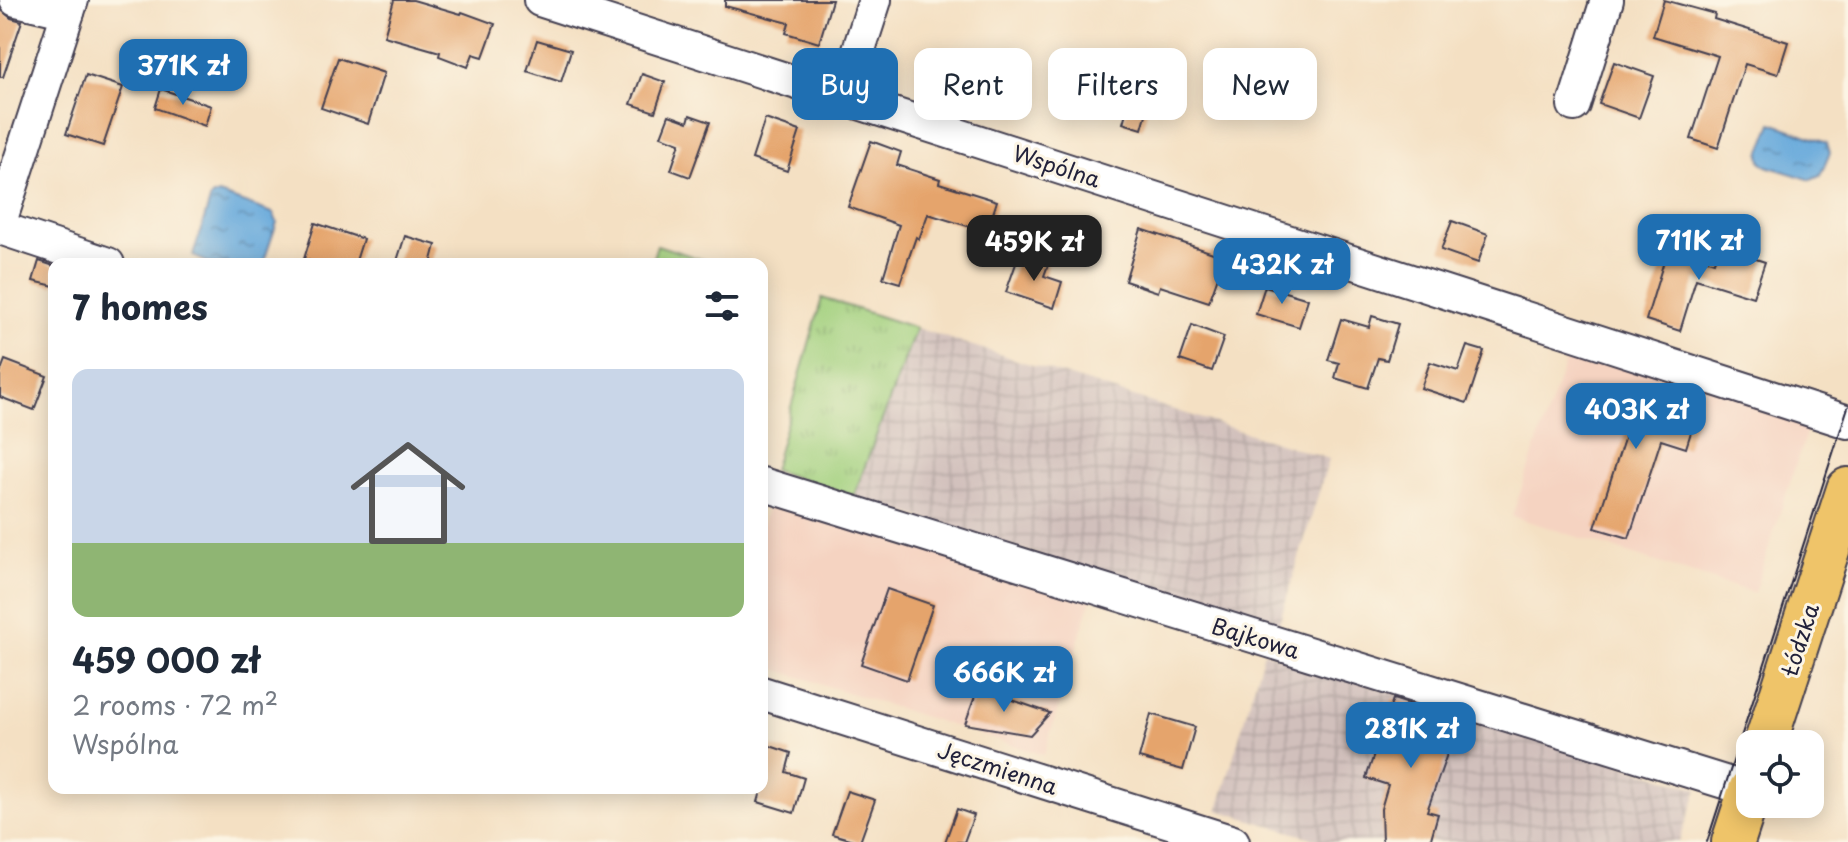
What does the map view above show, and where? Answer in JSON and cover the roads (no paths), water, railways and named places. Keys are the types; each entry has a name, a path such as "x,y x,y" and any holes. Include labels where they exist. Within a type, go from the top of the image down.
{"main road":[{"name":"Łódzka","path":"1770,730 1848,489"},
{"path":"1733,842 1741,818"}],"street":[{"path":"16,0 70,6 0,225 91,258"},
{"name":"Wspólna","path":"540,0 792,80"},
{"path":"860,48 875,0"},
{"path":"1574,105 1607,0"},
{"name":"Wspólna","path":"898,114 1848,422"},
{"name":"Bajkowa","path":"768,486 1736,786"},
{"name":"Jęczmienna","path":"768,695 1233,842"}],"water":[{"path":"1772,123 1827,143 1830,153 1820,176 1811,180 1767,166 1761,161 1760,154"},
{"path":"219,194 273,213 277,222 265,258 193,256 211,197"}],"tram line":[{"path":"1707,842 1848,407"}]}
